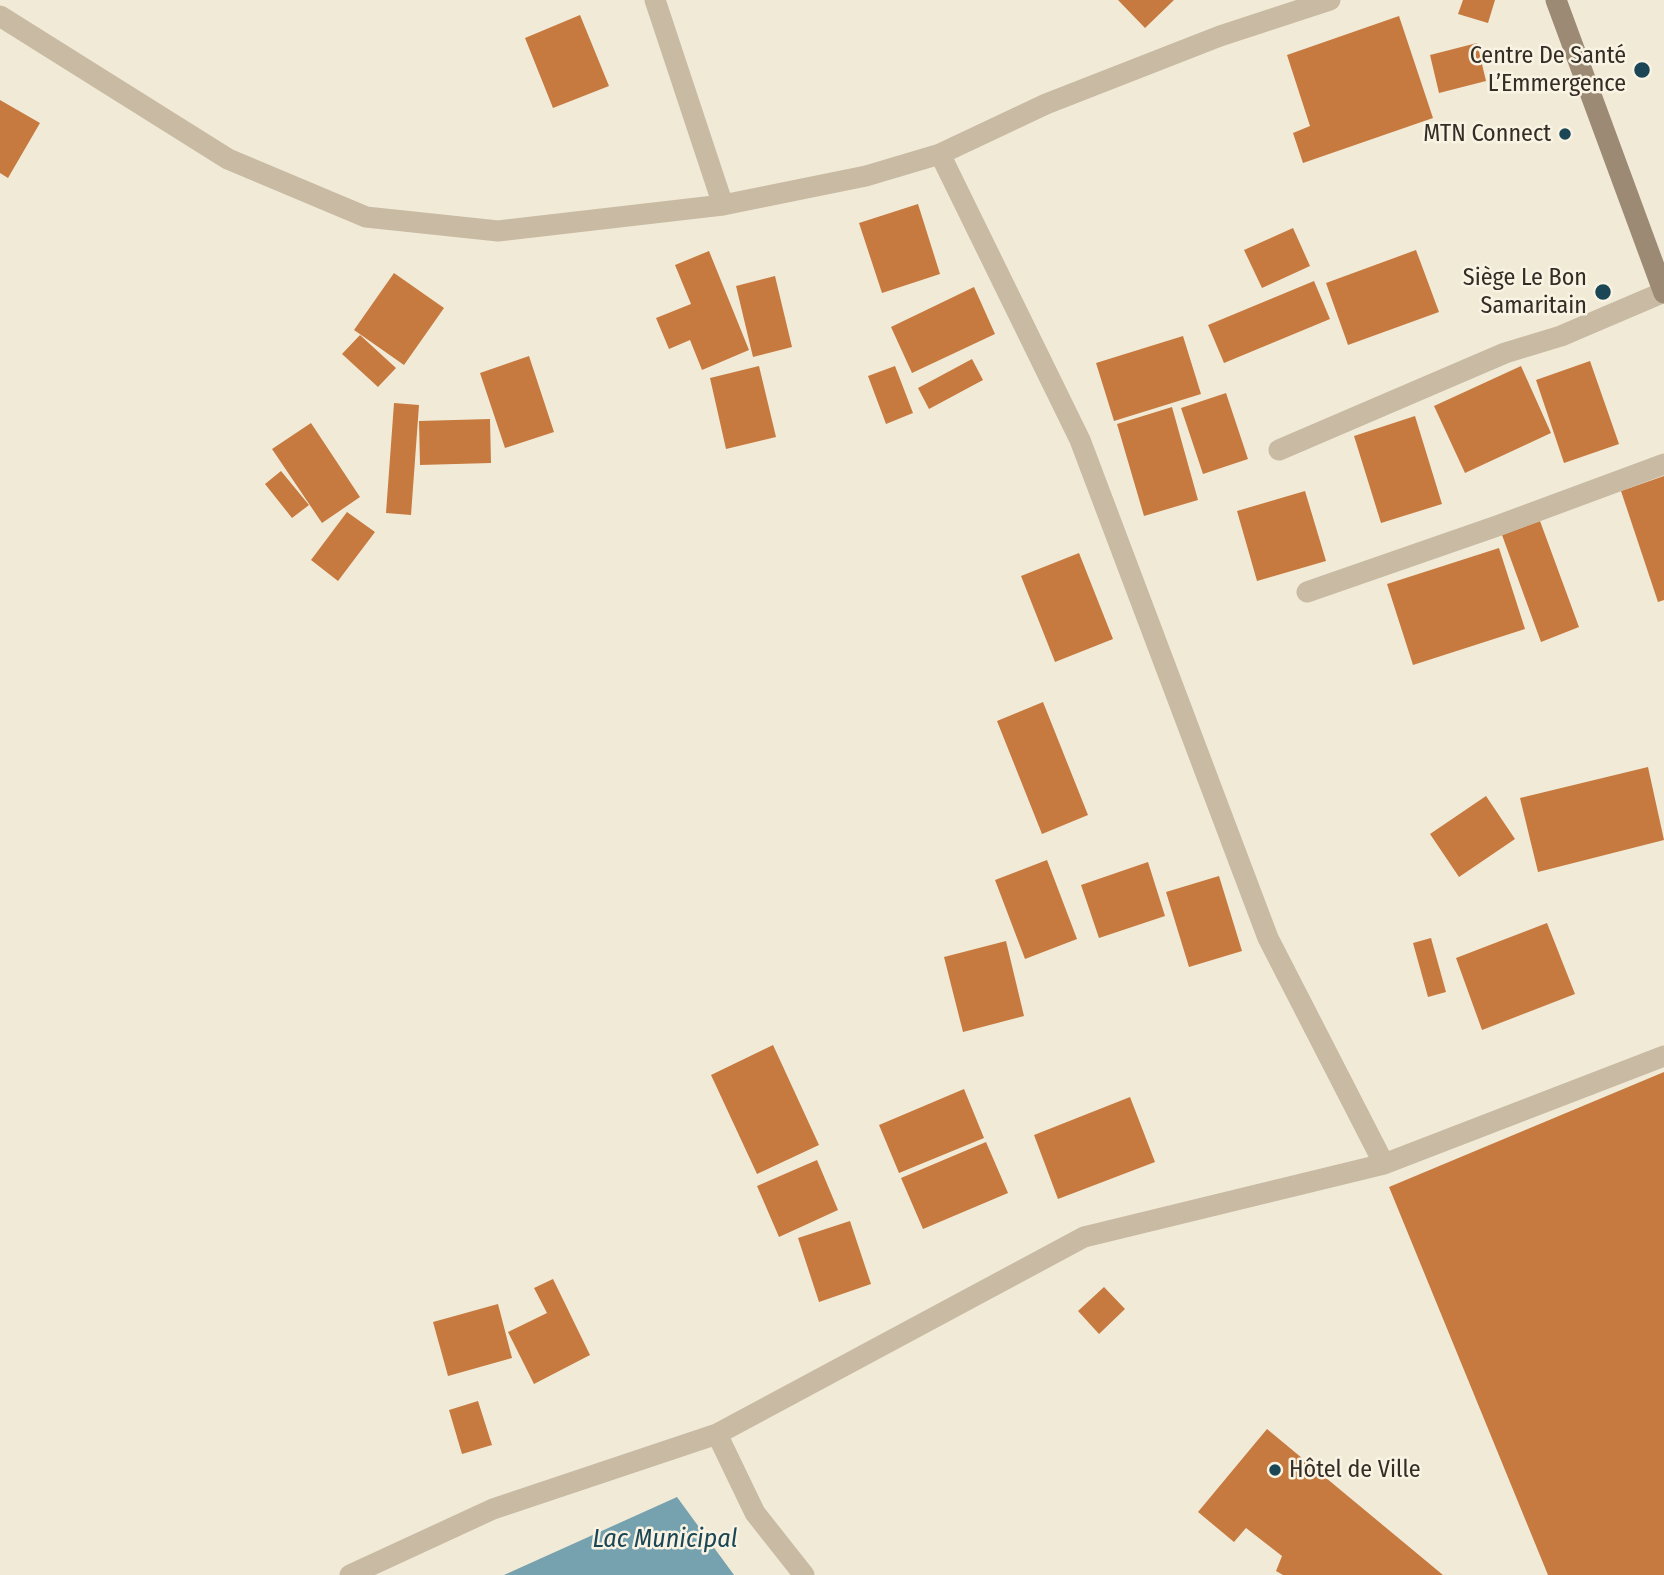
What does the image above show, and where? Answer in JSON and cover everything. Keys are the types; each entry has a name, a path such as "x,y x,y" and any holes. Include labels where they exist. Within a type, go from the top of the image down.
{"street":[{"path":"655,0 723,205"},
{"path":"0,16 228,159 366,216 498,231 723,205 866,176 940,154 1046,104 1220,36 1330,0"},
{"path":"1279,450 1505,353 1561,336 1664,293 1556,0"},
{"path":"940,154 1080,440 1268,938 1384,1164"},
{"path":"1307,592 1664,464"},
{"path":"351,1575 493,1509 717,1434 1084,1237 1384,1164 1664,1056"},
{"path":"717,1434 755,1513 804,1575"}],"water":[{"name":"Lac Municipal","path":"677,1497 734,1575 504,1575"}],"building":[{"path":"1118,0 1174,0 1145,28"},
{"path":"1463,0 1495,0 1488,23 1458,14"},
{"path":"580,15 609,86 553,108 525,38"},
{"path":"1399,16 1433,118 1303,163 1293,133 1310,126 1287,55"},
{"path":"1477,43 1486,81 1439,93 1430,55"},
{"path":"0,100 40,123 8,178 0,173"},
{"path":"918,204 940,274 882,293 859,223"},
{"path":"1293,228 1310,266 1262,288 1244,250"},
{"path":"1416,250 1439,312 1348,345 1326,283"},
{"path":"709,251 749,350 702,370 690,340 669,349 656,318 691,304 675,265"},
{"path":"394,273 444,308 404,365 354,330"},
{"path":"775,276 792,347 753,357 736,286"},
{"path":"1314,281 1330,319 1224,363 1208,325"},
{"path":"974,287 995,334 912,373 891,327"},
{"path":"360,335 396,368 378,387 342,354"},
{"path":"1183,336 1201,394 1114,421 1096,363"},
{"path":"529,356 554,432 505,448 480,373"},
{"path":"972,359 983,380 929,409 918,388"},
{"path":"1590,361 1619,444 1564,463 1536,380"},
{"path":"759,366 776,437 726,449 710,378"},
{"path":"895,366 913,413 886,424 868,376"},
{"path":"1521,366 1551,433 1465,473 1434,406"},
{"path":"1226,393 1248,459 1203,474 1181,408"},
{"path":"394,403 419,405 411,515 386,513"},
{"path":"1172,407 1198,500 1144,516 1117,424"},
{"path":"1415,416 1442,504 1381,523 1354,436"},
{"path":"490,419 491,463 420,465 419,421"},
{"path":"311,423 360,497 322,523 272,449"},
{"path":"281,471 309,505 292,518 265,484"},
{"path":"1664,476 1664,600 1658,602 1621,491"},
{"path":"1305,491 1326,561 1257,581 1237,511"},
{"path":"347,512 375,532 338,581 311,560"},
{"path":"1540,521 1579,627 1541,642 1502,535"},
{"path":"1499,548 1525,629 1413,665 1387,584"},
{"path":"1079,553 1113,639 1055,662 1021,576"},
{"path":"1043,702 1088,815 1042,834 997,721"},
{"path":"1648,767 1664,840 1538,872 1520,798"},
{"path":"1486,796 1515,839 1459,877 1430,834"},
{"path":"1047,860 1077,939 1025,959 995,880"},
{"path":"1148,862 1165,916 1099,938 1081,885"},
{"path":"1219,876 1242,951 1189,967 1166,892"},
{"path":"1547,923 1575,994 1482,1030 1456,958"},
{"path":"1431,938 1446,992 1428,997 1413,943"},
{"path":"1006,941 1024,1016 963,1032 944,957"},
{"path":"773,1045 819,1145 757,1174 711,1075"},
{"path":"1664,1072 1664,1575 1548,1575 1389,1187"},
{"path":"964,1089 984,1138 899,1173 879,1125"},
{"path":"1130,1097 1155,1162 1058,1199 1034,1135"},
{"path":"986,1142 1008,1193 923,1229 901,1178"},
{"path":"817,1160 838,1210 779,1237 757,1186"},
{"path":"850,1221 871,1284 819,1302 798,1238"},
{"path":"553,1279 590,1355 534,1384 508,1332 547,1313 534,1288"},
{"path":"1104,1287 1125,1309 1099,1334 1078,1311"},
{"path":"498,1304 512,1358 448,1376 433,1322"},
{"path":"478,1401 492,1445 462,1454 449,1410"},
{"name":"Hôtel de Ville","path":"1267,1429 1443,1575 1283,1575 1276,1571 1282,1556 1246,1528 1234,1542 1198,1512"}],"place":[{"name":"Centre De Santé L’Emmergence","path":"1642,70"},
{"name":"MTN Connect","path":"1565,134"},
{"name":"Siège Le Bon Samaritain","path":"1603,292"},
{"name":"Hôtel de Ville","path":"1275,1470"}]}
